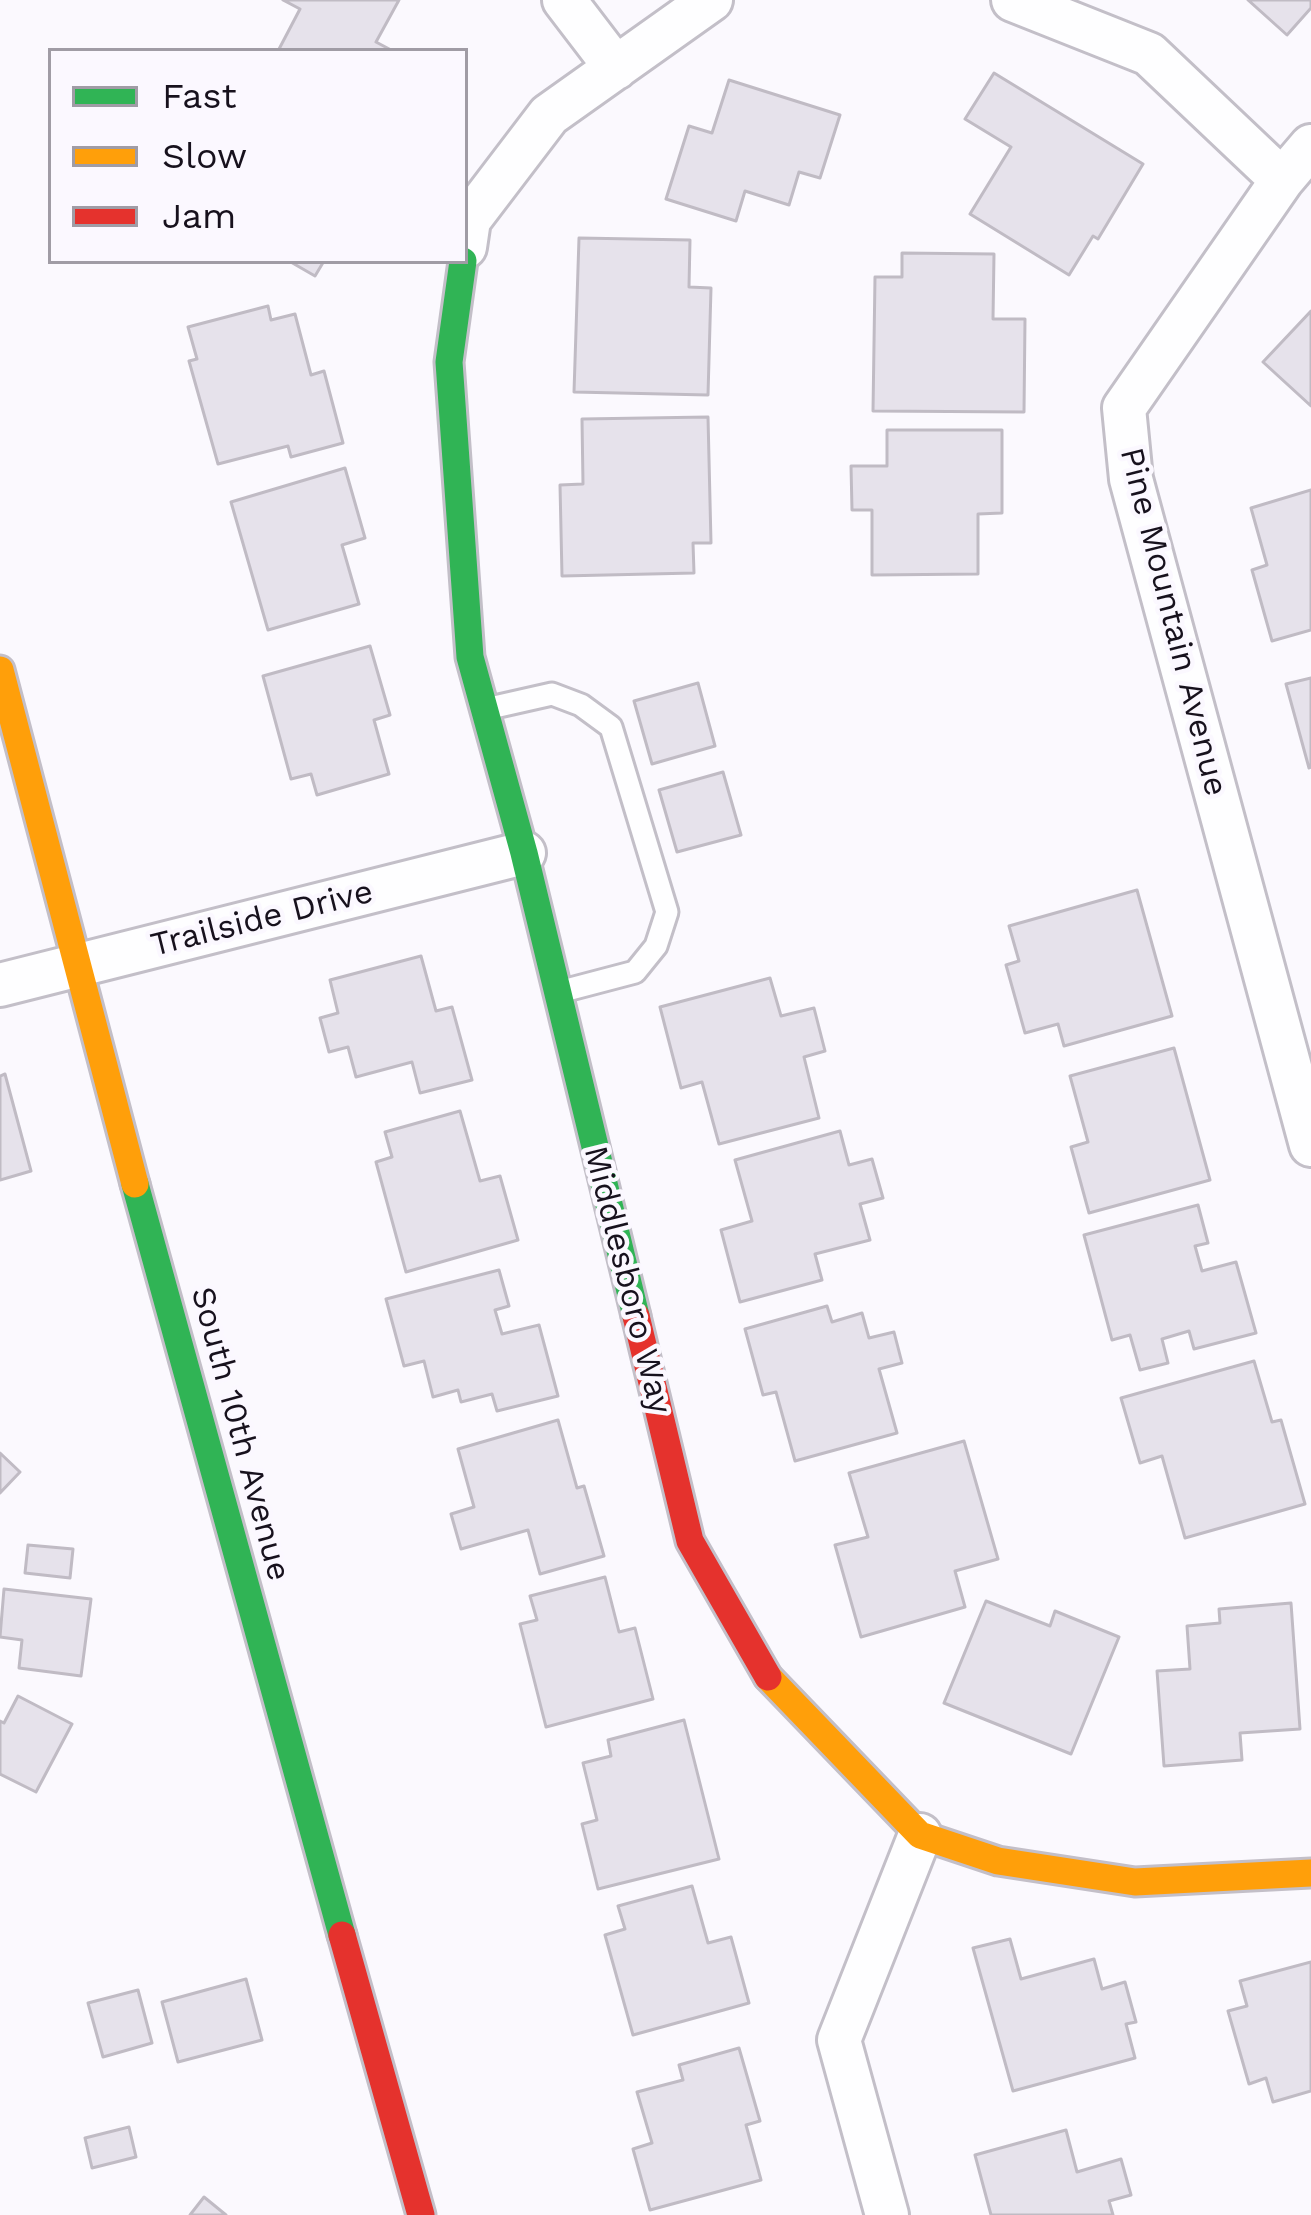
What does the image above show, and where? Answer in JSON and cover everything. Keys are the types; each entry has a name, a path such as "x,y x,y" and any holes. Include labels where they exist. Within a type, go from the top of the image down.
{"street":[{"path":"564,0 616,68"},
{"path":"468,227 549,115 711,0"},
{"path":"1013,0 1149,54 1282,180"},
{"name":"Pine Mountain Avenue","path":"1311,146 1282,180 1124,408 1131,479 1311,1145"},
{"name":"Middlesboro Way","path":"463,264 448,362 470,658 524,853 690,1540 773,1684 920,1834 998,1861 1135,1882 1311,1873"},
{"name":"South 10th Avenue","path":"0,670 188,1384 421,2215"},
{"name":"Trailside Drive","path":"0,985 524,853"},
{"path":"887,2215 839,2040 920,1834"}],"lane":[{"path":"484,709 552,694 581,705 611,727 667,912 656,946 635,972 558,993"}],"building":[{"path":"283,0 399,0 376,42 387,48 280,48 300,9"},
{"path":"1248,0 1311,0 1311,8 1287,35"},
{"path":"994,73 1143,164 1098,239 1093,236 1069,275 970,214 1011,147 965,119"},
{"path":"729,80 840,115 820,178 799,172 789,205 745,191 736,221 666,199 689,126 712,133"},
{"path":"579,238 690,240 689,287 711,288 708,395 574,392"},
{"path":"902,253 994,254 993,319 1025,319 1024,412 873,411 875,277 902,277"},
{"path":"294,264 322,264 315,276"},
{"path":"268,306 271,320 295,314 311,375 324,371 343,443 291,457 288,446 218,464 189,361 197,359 188,327"},
{"path":"1311,311 1311,406 1263,362"},
{"path":"708,417 711,543 693,543 694,573 562,576 560,485 583,484 582,419"},
{"path":"887,430 1002,430 1002,513 978,514 978,574 872,575 872,510 852,510 851,466 887,466"},
{"path":"345,468 365,538 342,545 359,604 268,630 231,502"},
{"path":"1311,490 1311,630 1272,641 1252,570 1267,565 1251,508"},
{"path":"370,646 390,715 374,720 389,774 317,795 311,774 291,779 263,676"},
{"path":"1311,678 1311,767 1309,768 1286,684"},
{"path":"698,683 715,746 652,764 634,701"},
{"path":"723,772 741,835 677,852 659,790"},
{"path":"1137,890 1172,1016 1064,1046 1058,1024 1025,1033 1006,965 1019,961 1009,926"},
{"path":"421,956 436,1011 452,1007 472,1080 420,1093 412,1062 356,1077 348,1047 329,1052 320,1018 338,1013 330,980"},
{"path":"770,978 781,1016 814,1008 825,1051 804,1057 819,1118 719,1144 702,1082 681,1088 660,1007"},
{"path":"1174,1048 1210,1180 1089,1213 1071,1147 1088,1142 1070,1076"},
{"path":"5,1074 31,1171 0,1180 0,1076"},
{"path":"460,1111 480,1181 500,1176 518,1240 406,1272 376,1162 392,1157 385,1132"},
{"path":"840,1131 849,1165 872,1159 883,1198 860,1204 870,1240 815,1254 822,1280 740,1302 721,1230 752,1221 735,1160"},
{"path":"1198,1205 1208,1243 1195,1246 1202,1271 1236,1262 1256,1333 1194,1349 1189,1331 1162,1339 1168,1363 1140,1370 1130,1335 1112,1340 1084,1235"},
{"path":"499,1270 509,1306 495,1310 502,1334 539,1325 558,1396 497,1411 492,1394 461,1402 458,1390 433,1397 424,1361 404,1366 386,1299"},
{"path":"827,1306 832,1322 862,1313 869,1338 894,1332 902,1363 879,1369 897,1433 795,1461 776,1392 763,1395 745,1329"},
{"path":"1254,1361 1272,1422 1281,1420 1305,1504 1185,1538 1162,1456 1140,1463 1121,1398"},
{"path":"558,1420 577,1488 584,1486 604,1556 540,1574 528,1530 461,1549 451,1514 474,1507 458,1449"},
{"path":"964,1441 998,1559 955,1571 965,1607 861,1637 835,1545 868,1537 849,1473"},
{"path":"0,1453 20,1472 0,1493"},
{"path":"28,1545 73,1549 70,1578 25,1573"},
{"path":"605,1577 619,1632 635,1628 653,1699 546,1727 520,1624 537,1620 530,1596"},
{"path":"4,1589 91,1599 81,1676 19,1668 22,1640 0,1637"},
{"path":"986,1601 1050,1626 1055,1611 1119,1637 1071,1754 944,1703"},
{"path":"1291,1603 1300,1729 1240,1733 1242,1760 1164,1766 1157,1671 1190,1669 1187,1626 1220,1623 1219,1609"},
{"path":"18,1696 72,1724 36,1792 0,1774 0,1721 4,1723"},
{"path":"684,1720 719,1859 598,1889 582,1824 597,1820 583,1763 611,1756 608,1740"},
{"path":"692,1886 708,1943 731,1937 749,2003 633,2035 605,1935 625,1929 618,1906"},
{"path":"1010,1939 1021,1979 1094,1959 1102,1989 1125,1982 1136,2022 1126,2024 1135,2058 1013,2091 973,1948"},
{"path":"1311,1962 1311,2091 1273,2102 1266,2078 1249,2084 1228,2011 1247,2006 1240,1981"},
{"path":"246,1979 262,2040 178,2062 162,2002"},
{"path":"138,1990 152,2043 103,2057 88,2003"},
{"path":"739,2048 760,2121 746,2125 761,2180 650,2210 633,2149 652,2143 637,2092 683,2080 679,2065"},
{"path":"129,2127 136,2157 92,2168 85,2138"},
{"path":"1066,2130 1077,2172 1121,2159 1131,2195 1109,2201 1113,2215 991,2215 975,2155"},
{"path":"204,2197 226,2215 190,2215"}],"traffic: fast":[{"path":"463,264 449,362 470,657 524,853 636,1316"},
{"path":"135,1184 342,1935"}],"traffic: slow":[{"path":"0,670 135,1184"},
{"path":"768,1677 920,1835 998,1861 1135,1882 1311,1873"}],"traffic: jam":[{"path":"636,1316 690,1541 768,1677"},
{"path":"342,1935 421,2215"}]}
